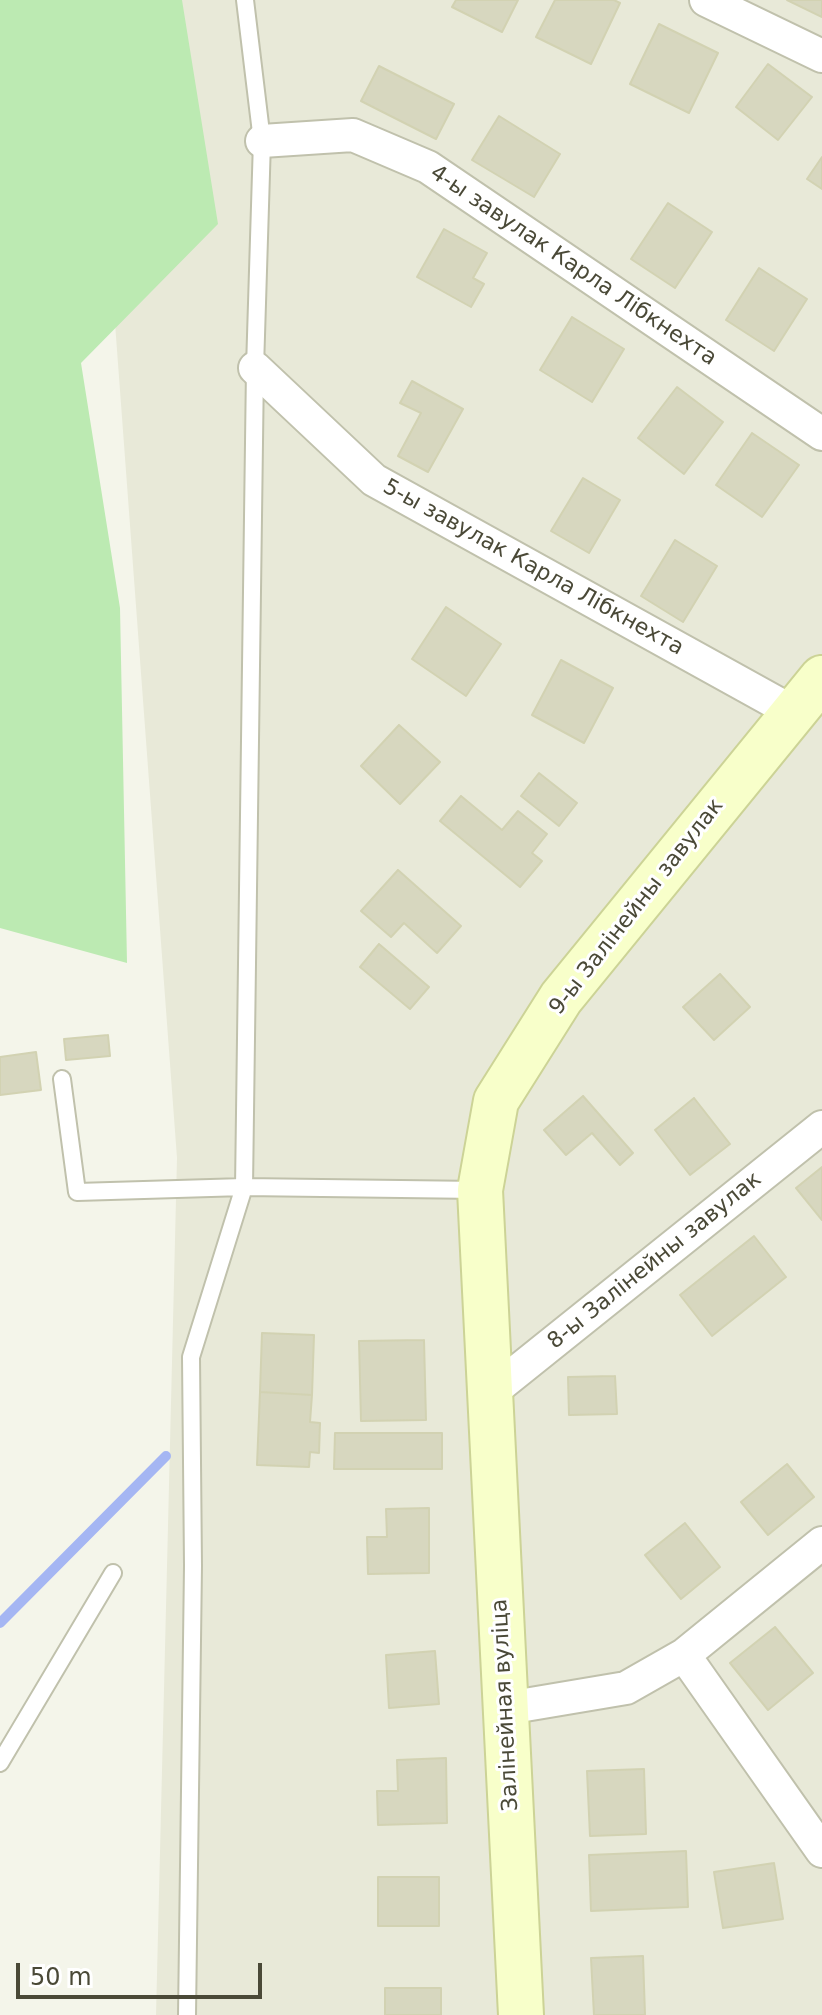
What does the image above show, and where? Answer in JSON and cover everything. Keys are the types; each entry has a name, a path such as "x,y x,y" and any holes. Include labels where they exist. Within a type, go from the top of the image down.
{"street":[{"path":"706,0 822,56"},
{"name":"4-ы завулак Карла Лібкнехта","path":"262,141 353,135 428,167 822,434"},
{"name":"5-ы завулак Карла Лібкнехта","path":"255,368 374,480 793,712"},
{"name":"9-ы Залінейны завулак","path":"489,1394 480,1190 496,1101 561,998 822,678"},
{"name":"8-ы Залінейны завулак","path":"489,1394 822,1127"},
{"name":"Залінейная вуліца","path":"489,1394 521,2015"},
{"path":"507,1708 626,1688 684,1655 822,1543"},
{"path":"684,1655 822,1851"}],"lane":[{"path":"187,2015 193,1566 191,1357 244,1187 255,368 262,141 245,0"},
{"path":"62,1079 77,1192 244,1187 480,1190"},
{"path":"0,1763 113,1573"}],"shaded area":[{"path":"91,0 822,0 822,2015 156,2015 177,1158"}],"green space":[{"path":"0,0 182,0 218,224 81,363 120,608 127,963 0,928"}],"building":[{"path":"456,0 518,0 502,32 452,7"},
{"path":"555,0 614,0 620,3 591,64 536,37"},
{"path":"787,0 822,0 822,17"},
{"path":"659,24 718,53 689,113 630,84"},
{"path":"768,64 812,97 778,140 736,107"},
{"path":"379,66 454,104 436,139 361,101"},
{"path":"499,116 560,154 534,197 472,160"},
{"path":"822,157 822,189 807,179"},
{"path":"668,203 712,232 675,288 631,259"},
{"path":"444,229 487,253 473,278 484,284 471,307 417,277"},
{"path":"759,268 807,299 774,351 726,320"},
{"path":"572,317 624,349 592,402 540,370"},
{"path":"412,381 463,409 428,472 398,456 421,413 400,403"},
{"path":"677,387 723,422 684,474 638,438"},
{"path":"752,433 799,465 762,517 716,485"},
{"path":"583,478 620,500 589,553 551,531"},
{"path":"675,540 717,566 683,622 641,596"},
{"path":"446,607 501,644 466,696 412,659"},
{"path":"561,660 613,688 584,743 532,715"},
{"path":"399,725 440,762 400,804 361,766"},
{"path":"539,773 577,803 559,826 521,796"},
{"path":"461,796 502,830 518,811 547,834 532,853 542,861 520,887 440,821"},
{"path":"398,870 461,926 437,953 404,923 391,937 361,911"},
{"path":"379,944 429,987 410,1009 360,967"},
{"path":"720,974 750,1007 714,1040 683,1007"},
{"path":"108,1035 110,1056 66,1060 64,1039"},
{"path":"36,1052 41,1090 0,1095 0,1057"},
{"path":"583,1096 633,1153 620,1165 592,1133 566,1155 544,1130"},
{"path":"694,1098 730,1144 690,1175 655,1130"},
{"path":"822,1167 822,1220 796,1188"},
{"path":"754,1236 786,1277 712,1336 680,1295"},
{"path":"262,1333 314,1335 312,1395 260,1392"},
{"path":"424,1340 426,1420 361,1421 359,1341"},
{"path":"615,1376 617,1414 569,1415 568,1377"},
{"path":"260,1392 312,1395 310,1422 320,1423 319,1453 310,1452 309,1467 257,1465"},
{"path":"335,1433 442,1433 442,1469 334,1469"},
{"path":"787,1464 814,1497 768,1535 741,1502"},
{"path":"429,1508 429,1573 368,1574 367,1537 387,1537 386,1509"},
{"path":"685,1523 720,1567 681,1599 645,1555"},
{"path":"775,1627 813,1673 768,1710 730,1663"},
{"path":"435,1651 439,1704 389,1708 386,1655"},
{"path":"446,1758 447,1823 378,1825 377,1791 398,1791 397,1760"},
{"path":"644,1769 646,1834 590,1836 587,1771"},
{"path":"686,1851 688,1907 591,1911 589,1855"},
{"path":"774,1863 783,1919 723,1928 714,1872"},
{"path":"378,1877 439,1877 439,1926 378,1926"},
{"path":"643,1956 645,2015 594,2015 591,1958"},
{"path":"385,1988 441,1988 441,2015 385,2015"}],"waterway":[{"path":"0,1623 166,1456"}]}
